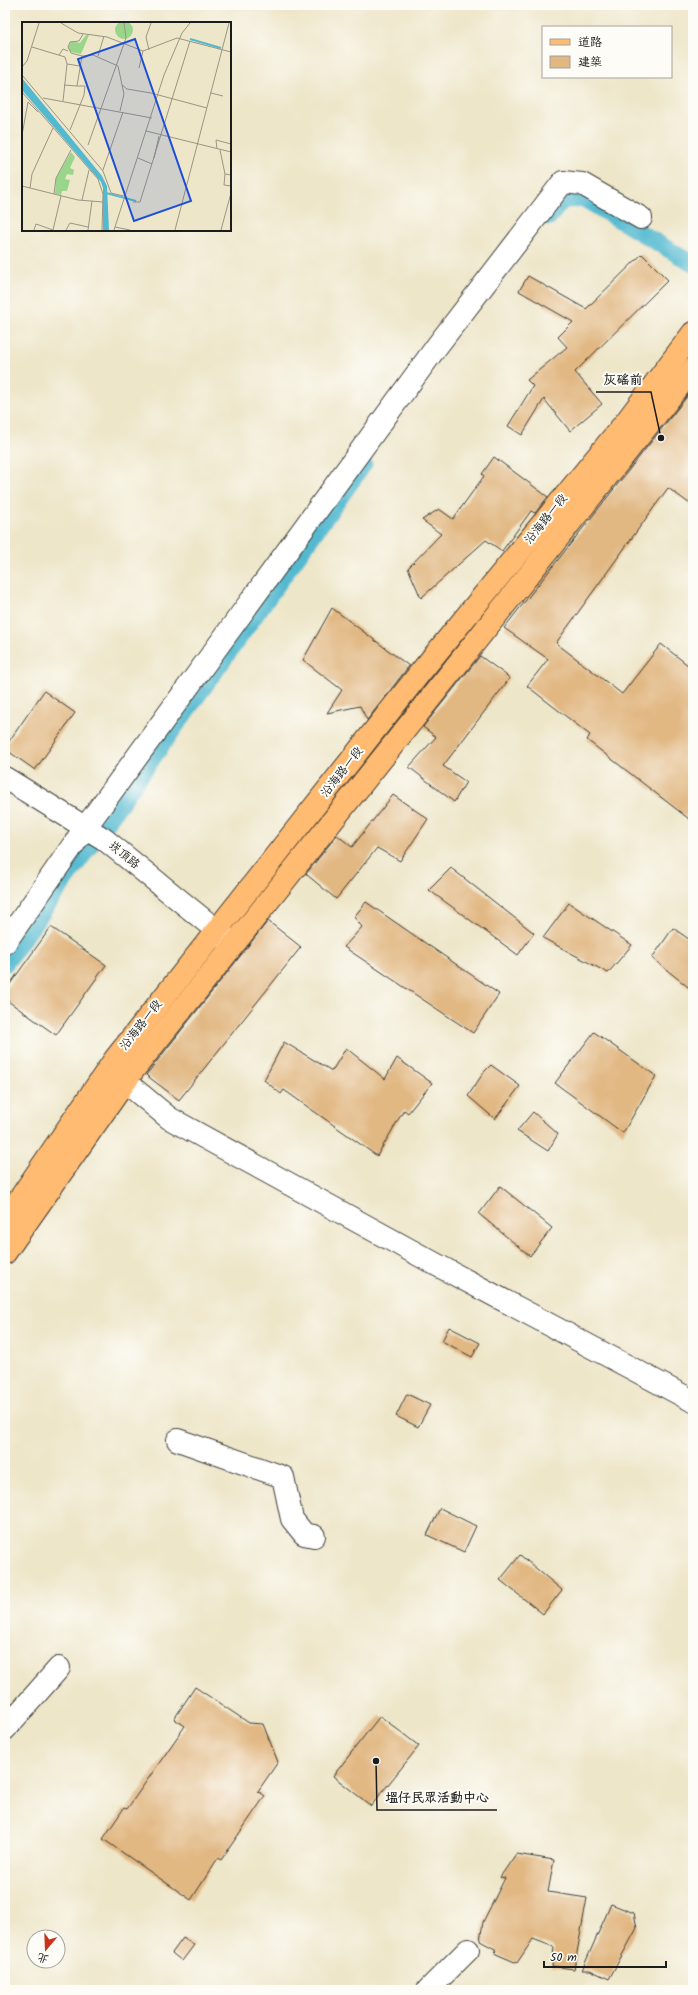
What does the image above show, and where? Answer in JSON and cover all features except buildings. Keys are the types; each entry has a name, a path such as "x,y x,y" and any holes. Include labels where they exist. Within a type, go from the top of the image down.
{"main road":[{"name":"沿海路一段","path":"5,1220 108,1068 225,937 420,710 514,575 693,333"},
{"name":"沿海路一段","path":"5,1253 225,937 403,695 514,575 693,369"},
{"path":"403,695 420,710"}],"street":[{"path":"5,943 85,828 437,346 563,182 582,184 641,218"},
{"name":"崁頂路","path":"5,778 104,839 225,937"},
{"path":"108,1068 170,1118 439,1266 693,1401"},
{"path":"178,1440 283,1477 292,1519 304,1534 314,1536"},
{"path":"5,1729 59,1668"},
{"path":"428,1990 468,1950"}],"waterway":[{"path":"549,217 563,200 584,199 693,264"},
{"path":"5,964 364,464"}],"place":[{"name":"灰磘前","path":"661,438"},
{"name":"塭仔民眾活動中心","path":"376,1761"}]}
